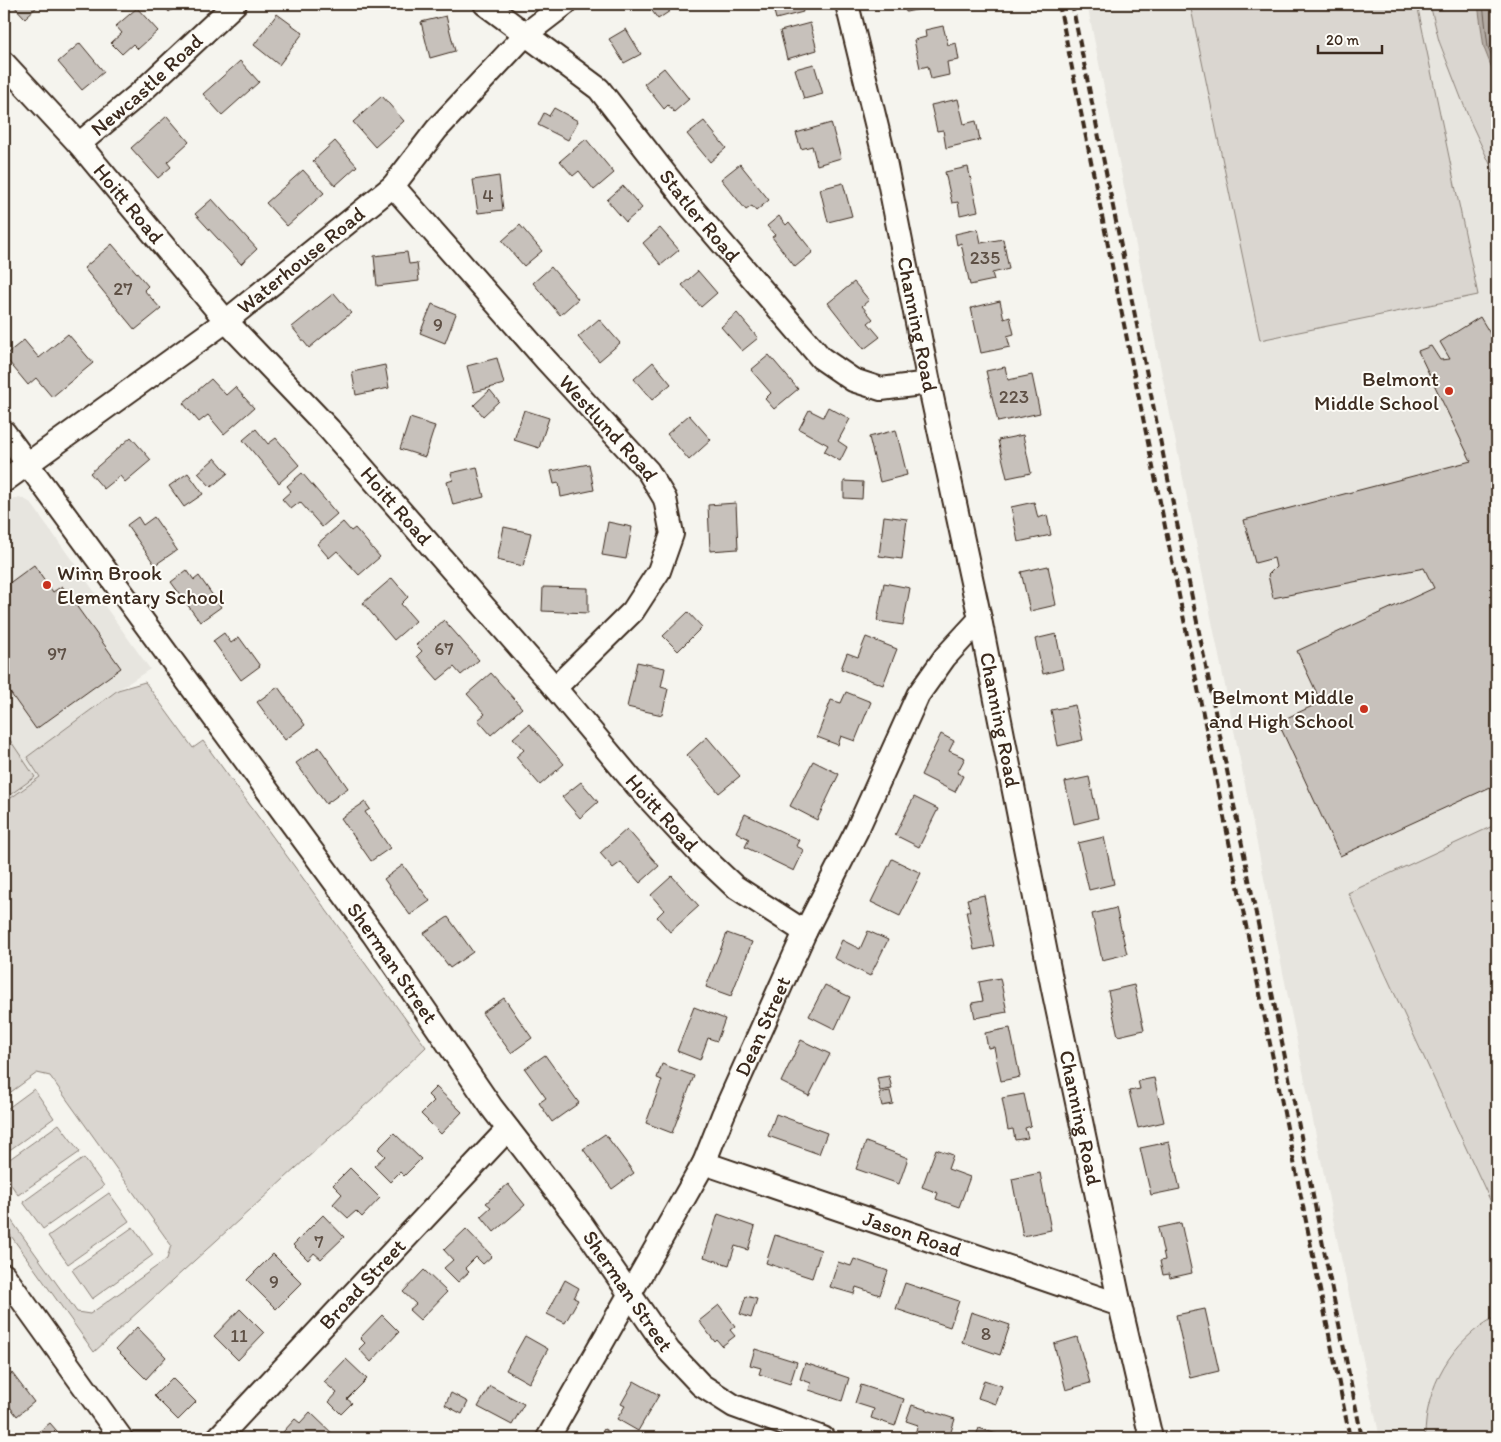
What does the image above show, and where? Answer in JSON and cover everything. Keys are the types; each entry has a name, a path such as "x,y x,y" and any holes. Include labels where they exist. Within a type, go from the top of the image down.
{"street":[{"name":"Newcastle Road","path":"79,144 139,94 235,4"},
{"name":"Statler Road","path":"485,4 599,89 690,207 821,358 853,380 882,389 929,383"},
{"name":"Waterhouse Road","path":"4,481 226,321 394,186 437,129 526,34 565,4"},
{"name":"Channing Road","path":"847,4 884,156 929,383 980,619 1053,989 1120,1305 1151,1438"},
{"name":"Hoitt Road","path":"4,63 79,144 165,250 226,321 329,429 555,688 637,786 698,853 734,886 805,932"},
{"name":"Westlund Road","path":"394,186 546,360 648,470 665,499 672,534 659,571 633,611 555,688"},
{"name":"Sherman Street","path":"4,432 373,934 508,1129 583,1226 669,1351 701,1385 768,1429 823,1438"},
{"name":"Dean Street","path":"548,1438 704,1163 723,1115 805,932 856,830 918,694 945,657 980,619"},
{"name":"Broad Street","path":"218,1438 508,1129"},
{"name":"Jason Road","path":"704,1163 1120,1305"},
{"path":"4,1275 121,1438"}],"shaded area":[{"name":"Belmont Middle and High School","path":"1087,4 1430,4 1439,41 1470,121 1497,179 1497,1438 1380,1438 1337,1239"},
{"path":"1190,4 1417,4 1478,295 1260,340"},
{"path":"1430,4 1497,4 1497,179 1470,121 1439,41"},
{"name":"Winn Brook Elementary School","path":"17,498 31,503 150,669 118,690 28,757 40,777 4,803 4,504 9,500"},
{"path":"145,682 193,748 203,741 426,1047 373,1098 94,1352 4,1226 4,1210 77,1312 90,1314 167,1259 171,1245 50,1076 37,1073 4,1097 4,803 40,777 27,757 118,690"},
{"path":"10,740 35,777 4,799 4,744"},
{"path":"1497,824 1497,1215 1348,893"},
{"path":"34,1089 54,1118 4,1154 4,1111"},
{"path":"59,1124 80,1152 18,1195 4,1174 4,1163"},
{"path":"84,1158 104,1186 43,1229 23,1202"},
{"path":"109,1193 129,1221 68,1264 48,1236"},
{"path":"133,1227 153,1255 92,1299 72,1270"},
{"path":"1497,1316 1497,1438 1425,1438 1426,1419 1430,1401 1444,1367 1466,1338"}],"water":[{"path":"1478,4 1497,4 1497,81 1484,48"}],"building":[{"path":"12,4 40,4 25,18"},
{"path":"162,4 179,4 169,12"},
{"path":"647,4 666,4 670,11 658,19"},
{"path":"772,4 801,4 803,12 776,19"},
{"path":"904,4 934,4 935,6 906,12"},
{"path":"137,8 158,31 138,49 133,44 122,54 111,43 122,33 116,26"},
{"path":"277,14 303,33 279,65 254,45"},
{"path":"446,16 455,51 430,58 421,22"},
{"path":"810,23 817,50 787,59 780,31"},
{"path":"943,26 948,45 956,43 959,60 947,62 949,75 931,79 928,66 920,68 914,40 926,37 925,30"},
{"path":"626,29 641,54 624,63 609,39"},
{"path":"80,43 104,72 82,90 58,62"},
{"path":"240,61 259,82 222,115 203,94"},
{"path":"814,64 823,94 804,99 795,69"},
{"path":"664,68 689,99 674,112 668,105 664,109 644,84"},
{"path":"382,96 404,121 375,147 353,122"},
{"path":"958,99 964,124 976,121 980,140 946,148 943,130 937,131 931,105"},
{"path":"554,108 578,121 568,140 538,125 544,113 549,116"},
{"path":"167,116 189,142 167,162 171,167 158,178 131,148"},
{"path":"704,121 726,148 710,162 687,134"},
{"path":"831,123 841,158 817,165 812,146 801,149 796,133"},
{"path":"586,139 614,173 594,190 579,171 573,176 560,161"},
{"path":"335,141 357,166 335,186 313,161"},
{"path":"740,164 769,200 756,211 752,206 746,210 721,179"},
{"path":"968,167 978,211 960,215 958,202 952,203 945,172"},
{"path":"303,170 324,193 287,226 266,203"},
{"path":"499,176 503,210 478,213 473,180"},
{"path":"843,183 852,216 828,222 820,189"},
{"path":"623,186 642,208 626,222 607,200"},
{"path":"212,199 257,249 241,264 195,214"},
{"path":"779,216 786,225 789,222 813,252 795,267 772,237 775,235 767,226"},
{"path":"520,225 542,251 524,266 502,241"},
{"path":"660,228 679,250 661,265 643,243"},
{"path":"978,229 981,243 1003,239 1009,269 992,273 994,280 970,285 961,243 957,245 955,234"},
{"path":"112,244 148,286 144,290 161,309 135,330 84,268"},
{"path":"407,252 409,264 417,263 419,281 377,286 374,256"},
{"path":"551,267 578,299 560,315 533,283"},
{"path":"698,271 717,293 701,307 682,285"},
{"path":"854,282 869,300 862,306 873,319 868,323 880,337 864,349 828,303"},
{"path":"334,293 351,313 309,348 292,327"},
{"path":"1000,301 1004,319 1010,317 1014,334 1007,336 1010,347 981,353 971,308"},
{"path":"432,304 456,314 445,343 420,333"},
{"path":"737,313 758,338 742,351 721,327"},
{"path":"1480,317 1497,345 1497,784 1340,856 1278,722 1321,702 1297,651 1434,588 1424,568 1273,598 1268,575 1276,567 1274,558 1255,563 1244,520 1471,461 1418,351 1431,346 1440,360 1450,359 1440,342"},
{"path":"599,319 620,343 599,361 578,337"},
{"path":"68,334 93,363 52,397 36,378 28,385 4,356 24,340 39,358"},
{"path":"769,355 798,389 774,409 765,399 771,393 751,370"},
{"path":"497,358 504,384 474,392 467,366"},
{"path":"653,362 671,384 652,400 634,379"},
{"path":"385,365 389,388 356,395 352,372"},
{"path":"1005,367 1008,380 1032,375 1040,413 998,422 986,371"},
{"path":"211,379 226,395 235,387 254,408 224,434 208,415 199,422 183,403"},
{"path":"490,390 499,401 483,416 474,405"},
{"path":"828,407 850,419 838,441 847,447 840,461 824,452 828,445 799,429 809,410 823,417"},
{"path":"524,410 549,418 539,448 514,440"},
{"path":"689,415 711,440 689,460 667,434"},
{"path":"410,418 435,426 425,457 400,449"},
{"path":"256,429 268,444 276,438 299,465 279,483 243,440"},
{"path":"896,430 907,475 880,482 869,437"},
{"path":"1023,435 1031,473 1007,478 998,440"},
{"path":"131,437 151,460 125,482 120,476 104,489 90,473"},
{"path":"215,458 228,473 211,487 198,473"},
{"path":"589,464 594,490 561,497 559,483 554,484 551,471"},
{"path":"477,467 484,497 453,505 447,482 453,480 451,473"},
{"path":"188,473 203,494 184,507 169,486"},
{"path":"302,473 337,514 322,527 300,502 291,509 282,499 291,491 287,486"},
{"path":"844,481 863,482 862,499 844,498"},
{"path":"1034,502 1038,518 1047,515 1051,535 1018,542 1011,507"},
{"path":"736,503 738,549 710,551 708,505"},
{"path":"884,516 907,519 902,559 879,556"},
{"path":"138,517 143,525 154,517 177,550 155,565 127,525"},
{"path":"343,522 351,531 355,528 380,557 359,575 337,551 329,558 317,544"},
{"path":"608,522 632,527 626,559 602,555"},
{"path":"504,527 531,533 523,566 497,560"},
{"path":"34,565 53,592 62,586 121,668 36,729 4,684 4,587"},
{"path":"1048,566 1056,605 1030,611 1021,572"},
{"path":"187,570 194,580 199,576 221,607 200,622 171,582"},
{"path":"392,578 408,597 401,604 416,621 394,640 363,603"},
{"path":"884,583 910,588 903,625 877,621"},
{"path":"543,587 588,588 588,613 542,611"},
{"path":"688,612 702,627 678,651 663,636"},
{"path":"444,620 479,660 461,675 454,667 438,680 417,656 422,651 416,645"},
{"path":"224,633 231,643 239,637 260,666 241,680 213,641"},
{"path":"1056,634 1063,669 1043,674 1035,639"},
{"path":"866,637 897,649 883,685 841,669 847,653 858,657"},
{"path":"637,662 665,668 661,687 668,689 662,715 627,707"},
{"path":"491,673 522,708 491,735 478,720 485,714 467,694"},
{"path":"278,687 305,725 285,740 257,702"},
{"path":"846,692 871,702 855,741 841,736 838,745 817,737 831,700 841,703"},
{"path":"1075,705 1083,740 1058,746 1051,710"},
{"path":"529,724 564,764 540,785 516,757 524,750 513,738"},
{"path":"941,734 954,741 949,751 965,758 957,773 963,776 955,792 921,775"},
{"path":"707,737 740,776 719,793 687,755"},
{"path":"319,747 348,788 326,804 296,763"},
{"path":"813,761 839,774 817,820 790,806"},
{"path":"1089,777 1098,818 1074,824 1065,782"},
{"path":"581,782 598,802 580,818 562,797"},
{"path":"914,797 938,809 919,847 895,835"},
{"path":"365,802 370,809 365,812 390,848 371,861 341,818"},
{"path":"745,814 799,840 796,846 804,850 794,871 745,847 749,839 736,832"},
{"path":"627,829 659,866 640,883 621,862 613,868 600,853"},
{"path":"1104,837 1114,884 1089,890 1078,843"},
{"path":"892,859 921,873 900,916 871,902"},
{"path":"403,865 430,901 410,915 384,879"},
{"path":"672,876 699,906 670,932 657,917 664,910 651,895"},
{"path":"984,895 994,946 974,950 966,911 970,911 967,899"},
{"path":"1116,908 1127,954 1102,960 1092,914"},
{"path":"448,917 473,952 450,968 424,933"},
{"path":"868,931 888,940 870,976 834,958 842,940 860,949"},
{"path":"727,933 752,942 731,996 706,987"},
{"path":"1000,978 1007,1012 975,1018 972,1003 983,1001 979,982"},
{"path":"825,985 850,997 835,1029 809,1016"},
{"path":"1134,985 1144,1030 1118,1036 1108,991"},
{"path":"504,998 532,1038 511,1053 482,1013"},
{"path":"694,1007 725,1019 717,1041 708,1038 700,1060 677,1051"},
{"path":"1010,1028 1020,1077 1001,1081 994,1047 988,1048 985,1033"},
{"path":"801,1040 830,1054 809,1096 781,1082"},
{"path":"545,1055 579,1103 552,1122 539,1103 546,1098 525,1069"},
{"path":"662,1064 694,1076 672,1133 646,1123 662,1080 657,1078"},
{"path":"889,1076 892,1089 880,1091 877,1078"},
{"path":"1154,1078 1164,1122 1138,1128 1129,1091 1140,1089 1138,1081"},
{"path":"436,1087 462,1112 441,1134 421,1114 434,1101 428,1095"},
{"path":"890,1091 893,1104 882,1106 879,1093"},
{"path":"1024,1094 1031,1126 1025,1128 1028,1138 1015,1140 1013,1129 1008,1130 1002,1098"},
{"path":"776,1114 827,1133 819,1154 768,1136"},
{"path":"394,1133 421,1159 404,1176 400,1172 390,1182 374,1166 385,1156 378,1149"},
{"path":"605,1134 634,1173 612,1189 583,1149"},
{"path":"866,1142 908,1158 899,1184 856,1169"},
{"path":"1169,1142 1180,1189 1151,1195 1140,1148"},
{"path":"936,1149 953,1155 948,1169 970,1177 959,1207 936,1199 938,1193 922,1187"},
{"path":"350,1168 380,1198 362,1217 356,1211 348,1218 333,1204 342,1194 333,1185"},
{"path":"1040,1173 1051,1230 1023,1236 1012,1179"},
{"path":"508,1184 525,1205 494,1232 481,1216 491,1207 486,1203"},
{"path":"718,1214 755,1227 748,1250 735,1246 729,1265 704,1257"},
{"path":"323,1215 344,1237 321,1259 314,1253 308,1260 293,1245"},
{"path":"1181,1223 1192,1273 1170,1278 1169,1274 1163,1275 1160,1261 1165,1260 1158,1228"},
{"path":"466,1229 492,1256 483,1264 476,1257 465,1268 469,1272 458,1282 444,1268 453,1260 444,1250"},
{"path":"775,1235 821,1250 812,1278 766,1263"},
{"path":"273,1254 302,1283 276,1309 247,1280"},
{"path":"854,1259 888,1271 880,1295 856,1287 854,1294 830,1287 838,1262 851,1266"},
{"path":"424,1270 447,1292 420,1320 409,1310 416,1304 403,1292"},
{"path":"565,1280 579,1288 574,1298 578,1300 565,1323 547,1314"},
{"path":"905,1283 959,1301 950,1327 896,1309"},
{"path":"746,1296 757,1299 751,1318 740,1314"},
{"path":"719,1305 735,1326 730,1330 735,1336 722,1346 717,1340 715,1342 699,1321"},
{"path":"240,1309 264,1333 238,1360 214,1336"},
{"path":"1205,1309 1219,1371 1190,1378 1176,1315"},
{"path":"971,1312 1010,1325 1000,1355 962,1342"},
{"path":"382,1315 399,1332 371,1362 359,1349 365,1343 360,1338"},
{"path":"137,1327 166,1357 146,1379 116,1349"},
{"path":"525,1336 548,1349 529,1383 506,1370"},
{"path":"1077,1337 1090,1383 1066,1390 1054,1344"},
{"path":"755,1349 797,1362 790,1384 759,1374 761,1368 750,1365"},
{"path":"346,1359 367,1379 347,1399 352,1403 341,1414 329,1402 337,1393 324,1382"},
{"path":"805,1363 849,1378 842,1401 809,1390 811,1383 800,1379"},
{"path":"12,1373 34,1402 17,1416 4,1399 4,1380"},
{"path":"172,1378 196,1402 178,1420 154,1396"},
{"path":"984,1380 1002,1386 996,1404 978,1398"},
{"path":"634,1381 659,1395 638,1431 617,1419 625,1406 621,1404"},
{"path":"861,1385 904,1399 895,1426 871,1418 874,1409 855,1403"},
{"path":"490,1386 524,1404 512,1425 478,1407"},
{"path":"451,1393 468,1402 462,1414 445,1405"},
{"path":"912,1405 955,1419 949,1438 930,1438 915,1433 918,1425 906,1421"},
{"path":"310,1412 337,1438 289,1438 283,1432 295,1419 300,1423"},
{"path":"50,1423 63,1438 32,1437"},
{"path":"979,1428 1005,1437 975,1438"},
{"path":"604,1429 621,1438 599,1438"}],"railway":[{"path":"1059,4 1350,1438"},
{"path":"1072,4 1362,1438"}],"place":[{"name":"Belmont Middle School","path":"1449,391"},
{"name":"Winn Brook Elementary School","path":"47,585"},
{"name":"Belmont Middle and High School","path":"1364,709"}]}
